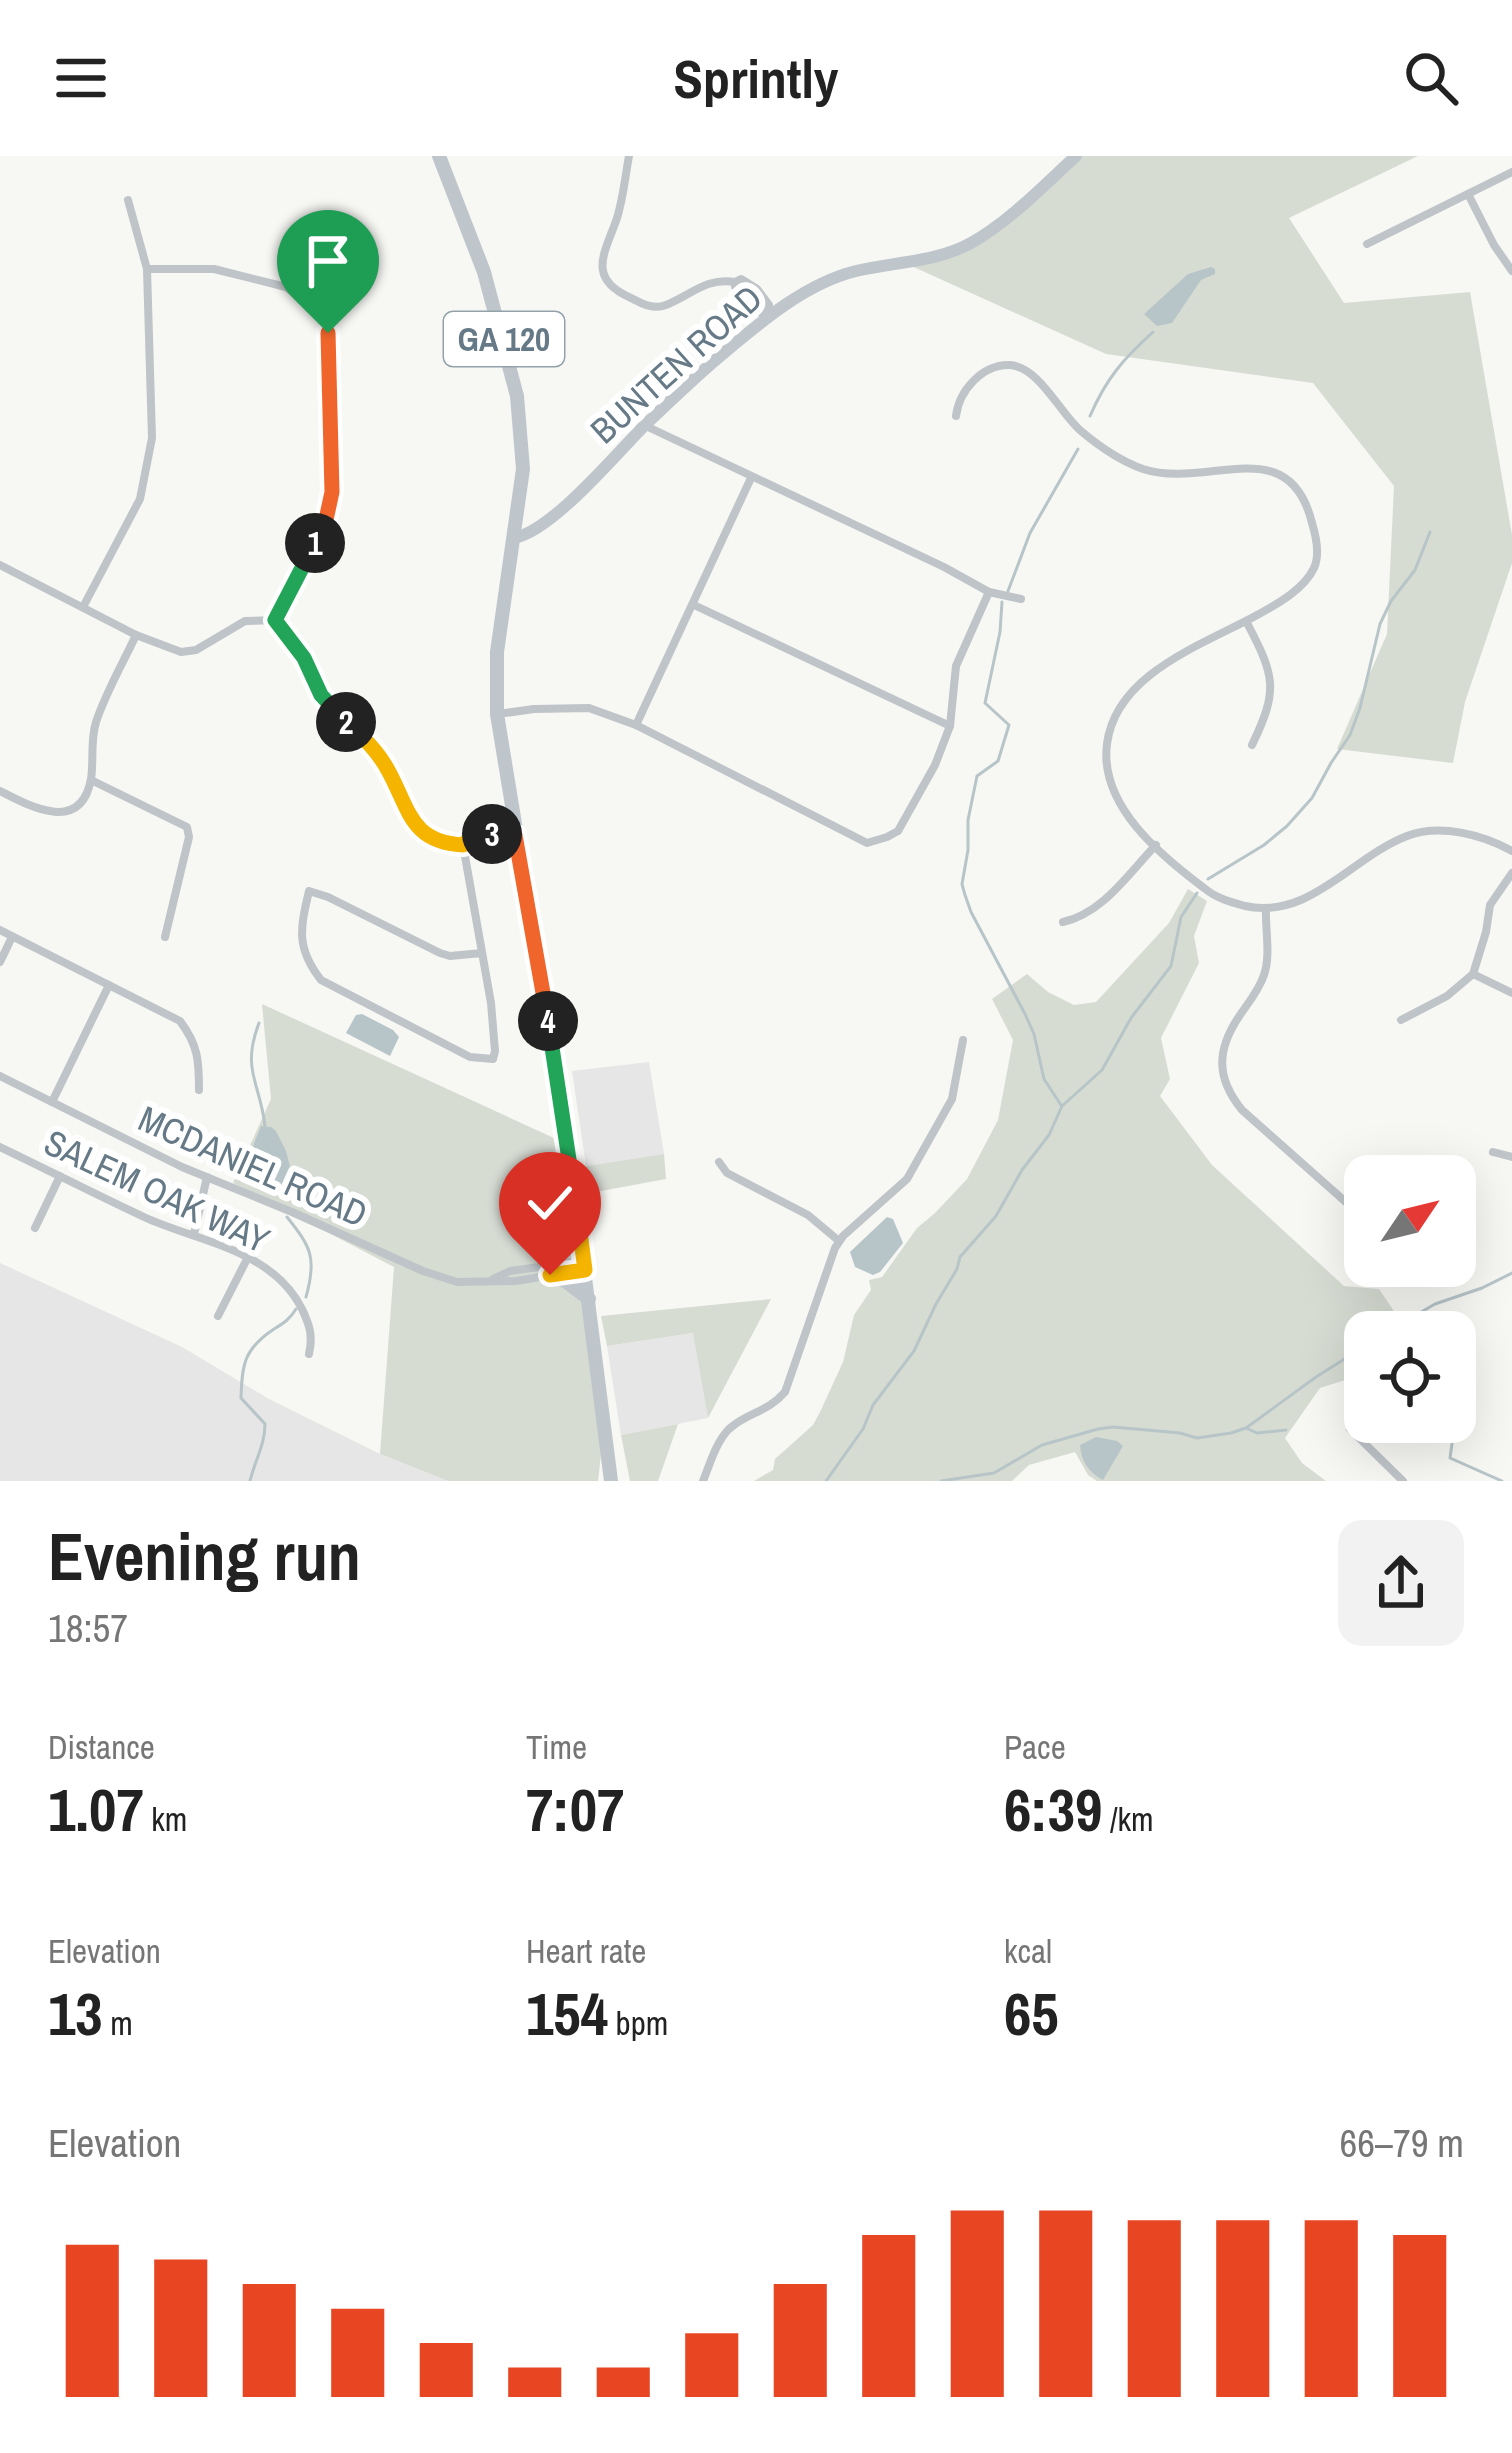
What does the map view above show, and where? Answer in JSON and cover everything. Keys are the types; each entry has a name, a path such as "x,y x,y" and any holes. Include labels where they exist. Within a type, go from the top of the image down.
{"main road":[{"name":"GA 120","path":"439,156 484,272 517,396 523,469 497,652 496,714 555,1062 611,1481"},
{"path":"550,1275 589,1299"}],"street":[{"path":"629,156 616,220 601,260 613,288 650,307 661,307 705,284 735,282 735,287 770,305 768,315"},
{"name":"BUNTEN ROAD","path":"514,538 523,537 559,511 644,426 768,315 851,272 935,256 969,244 1010,216 1076,156"},
{"path":"1367,244 1512,172"},
{"path":"1468,194 1512,271"},
{"path":"83,607 140,499 152,437 147,269 128,200"},
{"path":"147,269 214,269 245,276 286,287 322,314 328,333 332,492 324,529 275,620"},
{"path":"956,416 958,400 976,379 998,366 1012,365 1030,371 1078,428 1130,464 1178,475 1273,469 1289,478 1312,518 1314,567 1291,594 1160,667 1125,697 1109,726 1106,756 1114,793 1138,830 1206,890 1226,901 1266,908 1298,902 1410,834 1461,832 1512,851"},
{"path":"644,426 989,592 1021,599"},
{"path":"636,725 751,478"},
{"path":"0,565 136,635 181,652 196,650 245,621 275,620"},
{"path":"496,714 589,708 636,725 867,843 898,831 935,765 950,726 956,666 989,592"},
{"path":"694,604 950,726"},
{"path":"275,620 304,658 335,713 370,742 424,834 442,844 463,845 470,838 501,832 515,835"},
{"path":"1246,621 1271,682 1271,703 1252,746"},
{"path":"0,791 49,813 64,813 81,803 91,780 96,722 136,635"},
{"path":"91,780 188,827 165,938"},
{"path":"463,845 491,1004 493,1059 470,1057 321,980 300,942 309,891 440,953 482,953"},
{"path":"1063,922 1098,906 1156,845"},
{"path":"1401,1020 1448,996 1473,974 1490,905 1512,873"},
{"path":"1266,908 1264,974 1227,1038 1221,1058 1223,1078 1242,1110 1344,1201"},
{"path":"0,930 180,1021 194,1040 199,1090"},
{"path":"0,962 12,936"},
{"path":"1473,974 1512,993"},
{"path":"52,1102 110,985"},
{"path":"703,1481 730,1427 767,1409 785,1392 835,1248 907,1179 952,1099 963,1040"},
{"name":"MCDANIEL ROAD","path":"0,1076 182,1167 457,1282 516,1280 585,1265"},
{"name":"SALEM OAK WAY","path":"0,1147 148,1219 247,1258 279,1278 296,1297 313,1336 309,1354"},
{"path":"1493,1152 1512,1157"},
{"path":"719,1162 727,1173 808,1215 839,1241"},
{"path":"35,1228 60,1176"},
{"path":"194,1234 207,1177"},
{"path":"218,1316 247,1258"},
{"name":"MCDANIEL ROAD","path":"491,1280 510,1271 585,1265"},
{"path":"1364,1443 1403,1481"}],"shaded area":[{"path":"1073,156 1418,156 1289,218 1344,303 1470,292 1512,535 1512,563 1465,702 1453,763 1337,749 1387,634 1394,486 1313,383 1106,354 907,264 970,249"},
{"path":"1211,267 1215,274 1201,280 1172,323 1157,326 1144,314 1188,274"},
{"path":"1188,889 1207,901 1194,936 1199,963 1161,1038 1170,1079 1160,1096 1212,1165 1344,1287 1379,1289 1394,1311 1344,1311 1344,1380 1320,1388 1285,1438 1302,1463 1326,1481 1097,1481 1075,1452 1029,1465 1012,1481 754,1481 773,1470 775,1459 813,1425 843,1362 854,1315 871,1290 869,1280 882,1277 917,1228 967,1179 998,1120 1013,1040 992,999 1027,974 1074,1005 1096,1002 1169,923"},
{"path":"262,1004 567,1144 603,1437 598,1481 448,1481 380,1454 394,1267 233,1183 271,1099"},
{"path":"362,1014 399,1037 390,1056 346,1033 356,1015"},
{"path":"649,1062 664,1154 586,1166 572,1071"},
{"path":"261,1126 276,1131 286,1151 293,1178 288,1190 280,1190 253,1171 253,1146"},
{"path":"664,1154 666,1179 585,1194 586,1166"},
{"path":"887,1217 893,1219 903,1243 873,1275 855,1267 850,1252"},
{"path":"0,1263 182,1347 269,1399 380,1454 448,1481 0,1481"},
{"path":"771,1299 708,1418 693,1333 607,1346 601,1316"},
{"path":"694,1333 708,1418 621,1435 607,1346"},
{"path":"678,1424 658,1481 630,1481 621,1435"},
{"path":"1096,1437 1123,1446 1103,1480 1087,1466 1080,1445"}],"waterway":[{"path":"1090,416 1116,370 1153,332"},
{"path":"1008,591 1030,533 1078,449"},
{"path":"1208,879 1264,845 1312,798 1350,735 1380,624 1415,570 1430,532"},
{"path":"1002,602 985,703 1009,725 998,761 977,776 962,884 971,912 1034,1034 1044,1079 1061,1105"},
{"path":"826,1481 863,1429 873,1405 914,1351 960,1257 996,1216 1049,1135 1062,1106 1102,1070 1131,1018 1171,966 1181,917 1197,893"},
{"path":"259,1023 252,1065 265,1126"},
{"path":"287,1217 310,1254 306,1297"},
{"path":"1423,1311 1512,1273"},
{"path":"250,1481 265,1424 241,1398 244,1366 256,1343 296,1309"},
{"path":"941,1481 994,1473 1042,1445 1098,1429 1197,1438 1231,1433 1246,1428 1344,1359"},
{"path":"1248,1429 1257,1433 1286,1430"},
{"path":"1452,1443 1450,1458 1502,1481"}],"route":[{"path":"328,333 332,492 324,529 275,620 304,658 335,713 370,742 424,834 442,844 463,845 470,838 501,832 515,835 585,1270 550,1275"}]}
